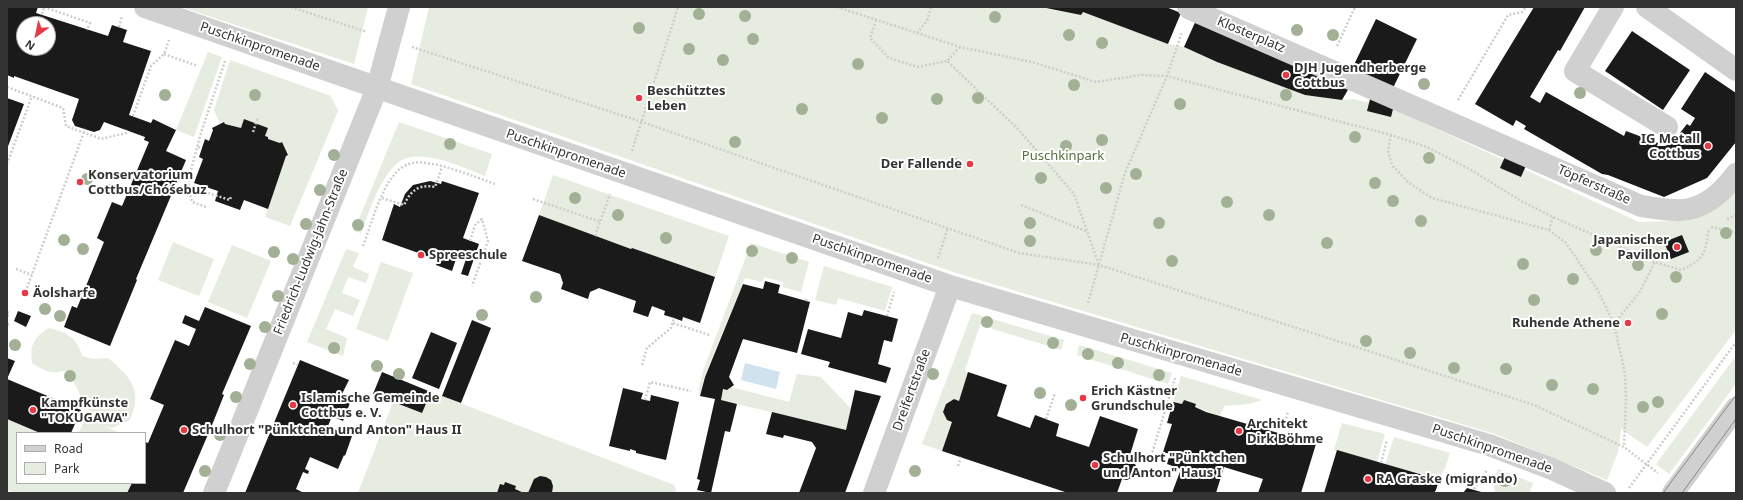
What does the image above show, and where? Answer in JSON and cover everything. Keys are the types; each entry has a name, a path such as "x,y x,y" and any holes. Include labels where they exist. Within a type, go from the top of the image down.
{"street":[{"name":"Puschkinpromenade","path":"145,7 940,283 1489,445 1552,469 1605,493"},
{"name":"Friedrich-Ludwig-Jahn-Straße","path":"214,493 377,88 399,7"},
{"path":"1612,7 1575,71 1667,127"},
{"path":"1647,7 1736,70"},
{"name":"Klosterplatz","path":"1189,8 1446,120"},
{"name":"Töpferstraße","path":"1446,120 1641,206 1677,211 1704,205 1729,184 1736,174"},
{"name":"Dreifertstraße","path":"874,493 940,283"},
{"path":"1673,493 1736,408"}],"path":[{"path":"42,14 44,7 90,23 87,30"},
{"path":"291,7 642,122 1019,252 1099,265 1534,405 1624,448 1645,463"},
{"path":"631,155 678,7"},
{"path":"837,7 960,47 1032,62 1096,82 1141,75 1166,76 1391,135 1433,150 1473,170 1521,201 1553,217 1655,262 1681,270 1694,264 1705,253 1709,227"},
{"path":"917,33 928,21 931,7"},
{"path":"1327,68 1356,7"},
{"path":"1446,120 1508,15 1522,12 1526,7"},
{"path":"1086,310 1125,173 1166,76 1189,8"},
{"path":"119,28 123,16"},
{"path":"876,20 870,38 889,58 918,67 948,61 960,47"},
{"path":"133,116 151,66 164,54 169,39"},
{"path":"164,54 198,66"},
{"path":"206,207 192,202 188,187 198,147 226,59"},
{"path":"948,61 1018,129 1074,194 1099,265"},
{"path":"7,87 63,108 66,126 84,133 101,139 126,133 127,130"},
{"path":"7,164 32,96"},
{"path":"253,132 258,117"},
{"path":"27,288 85,129"},
{"path":"1391,135 1388,151 1392,165 1408,182 1432,198 1548,230 1566,243 1598,288 1614,324 1625,373 1626,400 1624,448"},
{"path":"198,147 202,148"},
{"path":"363,246 382,198 394,174 411,163 422,163 442,167 495,184"},
{"path":"382,198 404,205 409,194 414,189 427,186 435,187 442,167"},
{"path":"188,187 230,200 231,196"},
{"path":"595,236 610,195"},
{"path":"533,199 600,222"},
{"path":"1021,206 1086,231"},
{"path":"1723,221 1736,215"},
{"path":"1548,230 1553,217"},
{"path":"470,241 475,225 482,219 488,241 472,286"},
{"path":"1709,227 1716,224"},
{"path":"1709,227 1736,232"},
{"path":"940,283 948,228"},
{"path":"1614,324 1639,294 1655,262"},
{"path":"16,269 32,276"},
{"path":"887,316 895,289"},
{"path":"7,312 9,313 7,317"},
{"path":"642,365 647,348 671,328 674,318"},
{"path":"673,322 708,335"},
{"path":"7,324 11,325"},
{"path":"1625,493 1645,463 1736,342"},
{"path":"293,364 298,365"},
{"path":"1150,460 1176,374"},
{"path":"645,400 650,382 691,391"},
{"path":"1046,419 1055,393"},
{"path":"1282,434 1289,407"},
{"path":"265,432 269,433"},
{"path":"1381,463 1388,435"},
{"path":"958,466 961,457"},
{"path":"1474,489 1490,466"}],"green space":[{"path":"181,7 368,7 354,64"},
{"name":"Puschkinpark","path":"429,7 1038,7 1081,15 1083,12 1168,44 1184,47 1217,62 1305,95 1342,100 1354,99 1393,109 1639,222 1681,221 1706,213 1736,188 1736,330 1647,447 1621,429 1618,452 1607,480 1495,434 956,273 411,84"},
{"path":"208,52 222,57 194,137 176,130"},
{"path":"230,60 331,96 338,111 290,226 265,217 286,156 288,155 282,143 268,139 268,137 265,136 268,128 245,119 241,128 225,124 224,122 220,124 214,110"},
{"path":"399,122 492,154 485,176 433,158 417,156 402,160 395,165 382,182 361,233 354,231"},
{"path":"553,175 729,236 715,277 632,248 631,249 539,215"},
{"path":"173,242 214,259 199,296 158,280"},
{"path":"751,243 809,262 801,292 783,287 783,282 764,277 762,282 745,278 704,377 700,396 699,389 703,371"},
{"path":"232,245 271,261 247,318 208,302"},
{"path":"346,249 359,253 353,267 369,274 366,283 348,277 342,293 360,300 353,316 335,309 326,329 347,338 343,356 307,342"},
{"path":"381,262 413,273 388,341 356,329"},
{"path":"824,266 892,287 885,311 838,298 836,305 815,300"},
{"path":"972,313 1064,340 1061,350 980,325 965,370 968,372 959,401 954,399 946,403 943,412 947,420 952,422 942,451 922,444"},
{"path":"48,328 65,333 77,344 82,356 94,359 108,358 123,371 135,392 134,410 130,420 112,428 103,426 118,432 79,432 85,418 98,423 90,413 74,383 74,373 67,371 49,371 32,363 32,346 39,335"},
{"path":"1079,345 1172,373 1168,384 1077,355"},
{"path":"1736,356 1736,384 1669,474 1656,464"},
{"path":"797,374 821,377 851,409 846,430 721,400 723,389 727,390 731,387 789,402"},
{"path":"1181,376 1262,400 1249,404 1224,406 1220,416 1195,407 1196,404 1184,400 1182,404 1173,402"},
{"path":"431,392 674,485 676,490 675,493 358,493 393,402 422,413"},
{"path":"7,419 38,432 16,432 16,484 132,484 127,493 15,493 7,490"},
{"path":"1342,423 1385,434 1377,462 1334,450"},
{"path":"1394,437 1450,453 1439,480 1435,475 1427,473 1423,475 1385,465"},
{"path":"1498,469 1533,483 1530,493 1495,493 1493,480"}],"water":[{"path":"745,363 780,372 776,389 741,380"}],"building":[{"path":"7,7 38,7 36,13 45,16 16,16 16,56 56,56 56,19 108,36 112,25 127,30 123,42 151,51 129,115 151,123 153,119 176,130 166,151 186,160 136,279 137,280 110,346 64,327 72,306 77,308 104,242 97,238 112,202 122,206 149,142 144,140 145,137 104,122 100,130 94,132 75,126 72,120 79,99 14,76 14,78 7,75"},
{"path":"1041,7 1166,7 1181,13 1168,44 1083,12 1081,15"},
{"path":"1534,7 1585,7 1560,51 1558,50 1530,97 1540,103 1546,92 1624,136 1626,131 1658,143 1657,146 1665,146 1672,143 1687,124 1690,126 1695,118 1681,109 1705,72 1736,93 1736,142 1707,178 1664,197 1602,174 1524,129 1526,126 1516,120 1513,126 1475,104"},
{"name":"DJH Jugendherberge Cottbus","path":"1197,18 1349,88 1342,100 1305,95 1217,62 1184,47"},
{"path":"1376,19 1417,39 1392,90 1351,71"},
{"path":"1632,31 1690,70 1663,110 1605,71"},
{"path":"7,98 24,104 7,149"},
{"path":"1370,99 1394,105 1391,117 1367,111"},
{"path":"244,119 268,128 265,136 268,137 268,139 280,143 282,142 288,155 286,156 268,209 244,200 240,210 215,201 218,191 194,183 203,159 199,157 205,139 209,141 213,130 212,128 224,122 225,124 241,128"},
{"path":"1507,152 1528,161 1521,177 1500,168"},
{"path":"430,181 441,184 442,181 479,193 463,238 479,244 468,276 461,274 468,253 459,250 452,271 436,265 438,260 382,240 394,204 400,207 405,194 413,185"},
{"path":"539,215 631,249 632,248 715,277 700,323 683,317 682,321 664,315 665,311 652,306 648,317 633,312 636,301 599,288 590,292 588,299 561,289 563,283 560,274 522,261"},
{"name":"Japanischer Pavillon","path":"1682,235 1689,252 1671,259 1664,242"},
{"path":"765,281 780,285 778,293 810,302 797,353 743,339 729,377 734,385 727,390 723,389 721,400 737,404 730,432 725,431 711,493 697,490 700,480 697,479 715,399 700,396 705,377 743,284 763,289"},
{"path":"205,307 251,326 222,394 224,395 212,425 183,493 127,493 132,484 146,484 146,442 148,443 164,405 150,399 175,340 189,346 196,329 182,323 185,315 199,321"},
{"path":"864,310 898,319 892,342 884,340 878,364 891,368 886,383 828,367 830,362 801,354 808,329 841,338 848,312 862,316"},
{"path":"18,311 31,316 26,327 14,321"},
{"path":"472,320 491,328 461,403 442,396"},
{"path":"431,332 457,343 439,389 412,378"},
{"path":"7,358 15,361 7,379"},
{"path":"300,360 349,380 340,398 350,403 343,421 332,416 328,426 331,430 334,429 352,436 345,456 344,455 338,469 310,457 305,469 309,471 308,474 303,472 296,489 302,492 301,493 245,493"},
{"path":"382,372 431,392 422,413 373,394"},
{"path":"968,372 1007,385 997,416 1030,428 1035,415 1059,424 1056,436 1089,447 1100,416 1138,429 1129,458 1133,460 1137,468 1135,476 1127,480 1122,479 1117,493 1068,493 942,451 952,422 947,420 943,412 946,404 954,399 959,401"},
{"path":"7,379 81,410 71,432 38,432 7,419"},
{"path":"623,388 643,393 641,399 645,400 650,401 651,395 679,402 666,460 636,453 636,451 630,449 630,451 609,446"},
{"path":"855,390 881,396 845,493 799,493 816,448 812,442 784,435 783,438 766,434 772,412 846,430"},
{"path":"1184,400 1196,404 1195,407 1206,412 1316,444 1301,493 1258,493 1263,479 1224,467 1216,493 1172,493 1181,469 1167,464 1170,454 1163,452 1172,424 1167,423 1173,402 1182,404"},
{"path":"1337,450 1423,475 1427,473 1435,475 1439,480 1436,490 1434,493 1324,493"},
{"path":"540,476 551,480 553,486 552,493 528,493 534,479"},
{"path":"505,482 516,486 515,489 524,493 497,493 500,484 504,485"},
{"path":"1467,488 1485,493 1463,493"}],"tram line":[{"path":"1663,493 1736,395"},
{"path":"1682,493 1736,419"}],"place":[{"name":"DJH Jugendherberge Cottbus","path":"1286,75"},
{"name":"Beschütztes Leben","path":"639,98"},
{"name":"IG Metall Cottbus","path":"1708,146"},
{"name":"Der Fallende","path":"970,164"},
{"name":"Konservatorium Cottbus/Chóśebuz","path":"80,182"},
{"name":"Japanischer Pavillon","path":"1677,247"},
{"name":"Spreeschule","path":"421,255"},
{"name":"Äolsharfe","path":"25,293"},
{"name":"Ruhende Athene","path":"1628,323"},
{"name":"Erich Kästner Grundschule","path":"1083,398"},
{"name":"Islamische Gemeinde Cottbus e. V.","path":"293,405"},
{"name":"Kampfkünste \"TOKUGAWA\"","path":"33,410"},
{"name":"Schulhort \"Pünktchen und Anton\" Haus II","path":"184,430"},
{"name":"Architekt Dirk Böhme","path":"1239,431"},
{"name":"Schulhort \"Pünktchen und Anton\" Haus I","path":"1095,465"},
{"name":"RA Graske (migrando)","path":"1368,479"}]}
